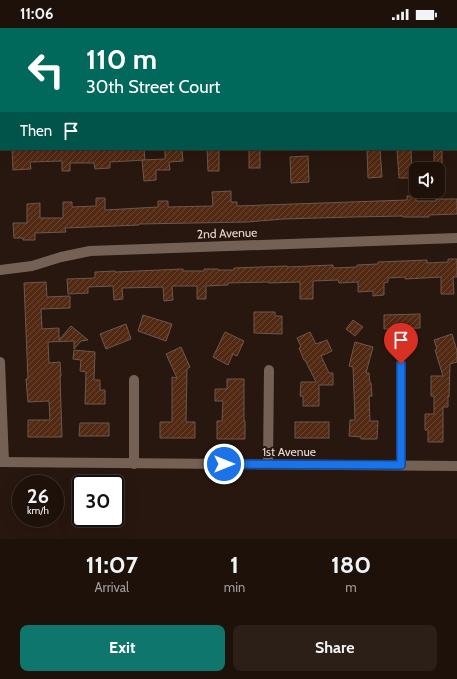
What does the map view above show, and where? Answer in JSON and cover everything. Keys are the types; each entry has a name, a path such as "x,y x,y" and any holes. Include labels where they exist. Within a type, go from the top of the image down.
{"street":[{"name":"2nd Avenue","path":"0,270 32,266 61,257 90,251 457,238"},
{"path":"0,362 2,462"},
{"path":"401,364 401,465"},
{"path":"268,464 269,370"},
{"path":"134,380 134,464"},
{"name":"1st Avenue","path":"2,462 457,466"}],"building":[{"path":"12,150 144,150 145,160 110,162 110,168 95,169 94,163 70,163 70,171 62,171 62,161 30,162 31,169 13,170"},
{"path":"165,150 182,150 183,161 169,162 170,170 156,170 156,180 144,181 142,160 165,159"},
{"path":"207,150 219,150 219,171 208,171"},
{"path":"249,150 260,150 260,168 249,168"},
{"path":"367,150 380,150 382,177 368,178"},
{"path":"397,150 411,150 411,162 409,162 409,178 399,178"},
{"path":"434,150 442,150 442,162 434,162"},
{"path":"308,156 309,182 291,183 290,157"},
{"path":"231,191 231,202 237,202 237,206 407,200 407,196 409,196 409,198 416,198 416,201 457,199 457,214 429,215 429,217 403,216 283,219 247,222 139,224 65,228 66,232 35,233 35,240 14,238 13,223 27,223 27,204 40,203 40,218 63,218 63,202 72,202 72,207 96,206 96,198 105,198 105,210 158,207 158,201 168,201 168,207 213,206 212,192"},
{"path":"448,259 457,259 457,277 453,277 454,294 441,294 441,277 405,279 405,277 388,278 388,282 384,283 384,295 373,296 373,291 358,292 358,282 339,283 338,280 313,281 313,299 300,299 300,282 228,283 228,285 206,286 206,299 197,299 197,286 172,286 173,300 164,301 163,287 122,288 123,299 114,300 113,286 88,287 88,293 68,294 67,279 95,278 95,272 183,269 183,271 204,271 204,269 234,270 234,268 333,265 333,268 357,267 357,265 378,264 378,262 427,260 427,263 448,262"},
{"path":"46,282 47,297 70,296 70,308 41,309 42,329 59,328 59,340 71,326 88,340 81,341 74,349 74,341 48,342 49,363 60,362 62,437 28,437 28,420 50,420 49,401 28,402 26,379 28,379 24,283"},
{"path":"254,312 275,312 275,316 282,316 282,334 254,333"},
{"path":"420,314 420,328 384,329 384,315"},
{"path":"143,315 172,324 166,341 138,331"},
{"path":"353,320 363,327 355,336 346,329"},
{"path":"126,324 131,339 106,349 100,334"},
{"path":"225,332 244,341 237,356 233,354 228,365 213,357"},
{"path":"310,332 316,344 327,340 332,351 321,356 329,373 333,373 333,385 319,385 319,406 303,406 303,396 300,396 301,382 316,382 304,360 297,338"},
{"path":"452,334 457,351 457,362 450,364 448,407 443,407 443,442 428,442 428,430 425,430 425,414 434,414 434,396 431,396 431,376 443,376 435,350 437,349 434,340"},
{"path":"355,342 373,347 366,373 369,373 371,383 372,396 369,396 370,421 378,421 377,439 361,439 361,437 349,436 350,420 355,420 353,367 349,366"},
{"path":"181,347 190,367 187,369 186,422 195,422 195,438 160,438 160,422 172,422 172,377 177,378 166,354"},
{"path":"74,350 95,352 94,380 100,380 100,390 105,390 105,404 85,404 86,372 80,371 81,360 73,359"},
{"path":"227,379 244,379 245,439 217,439 217,421 222,421 223,401 215,401 215,389 227,389"},
{"path":"295,422 329,422 329,438 295,438"},
{"path":"80,423 109,423 109,436 79,436"}],"route":[{"path":"224,464 401,465 401,364"}]}
